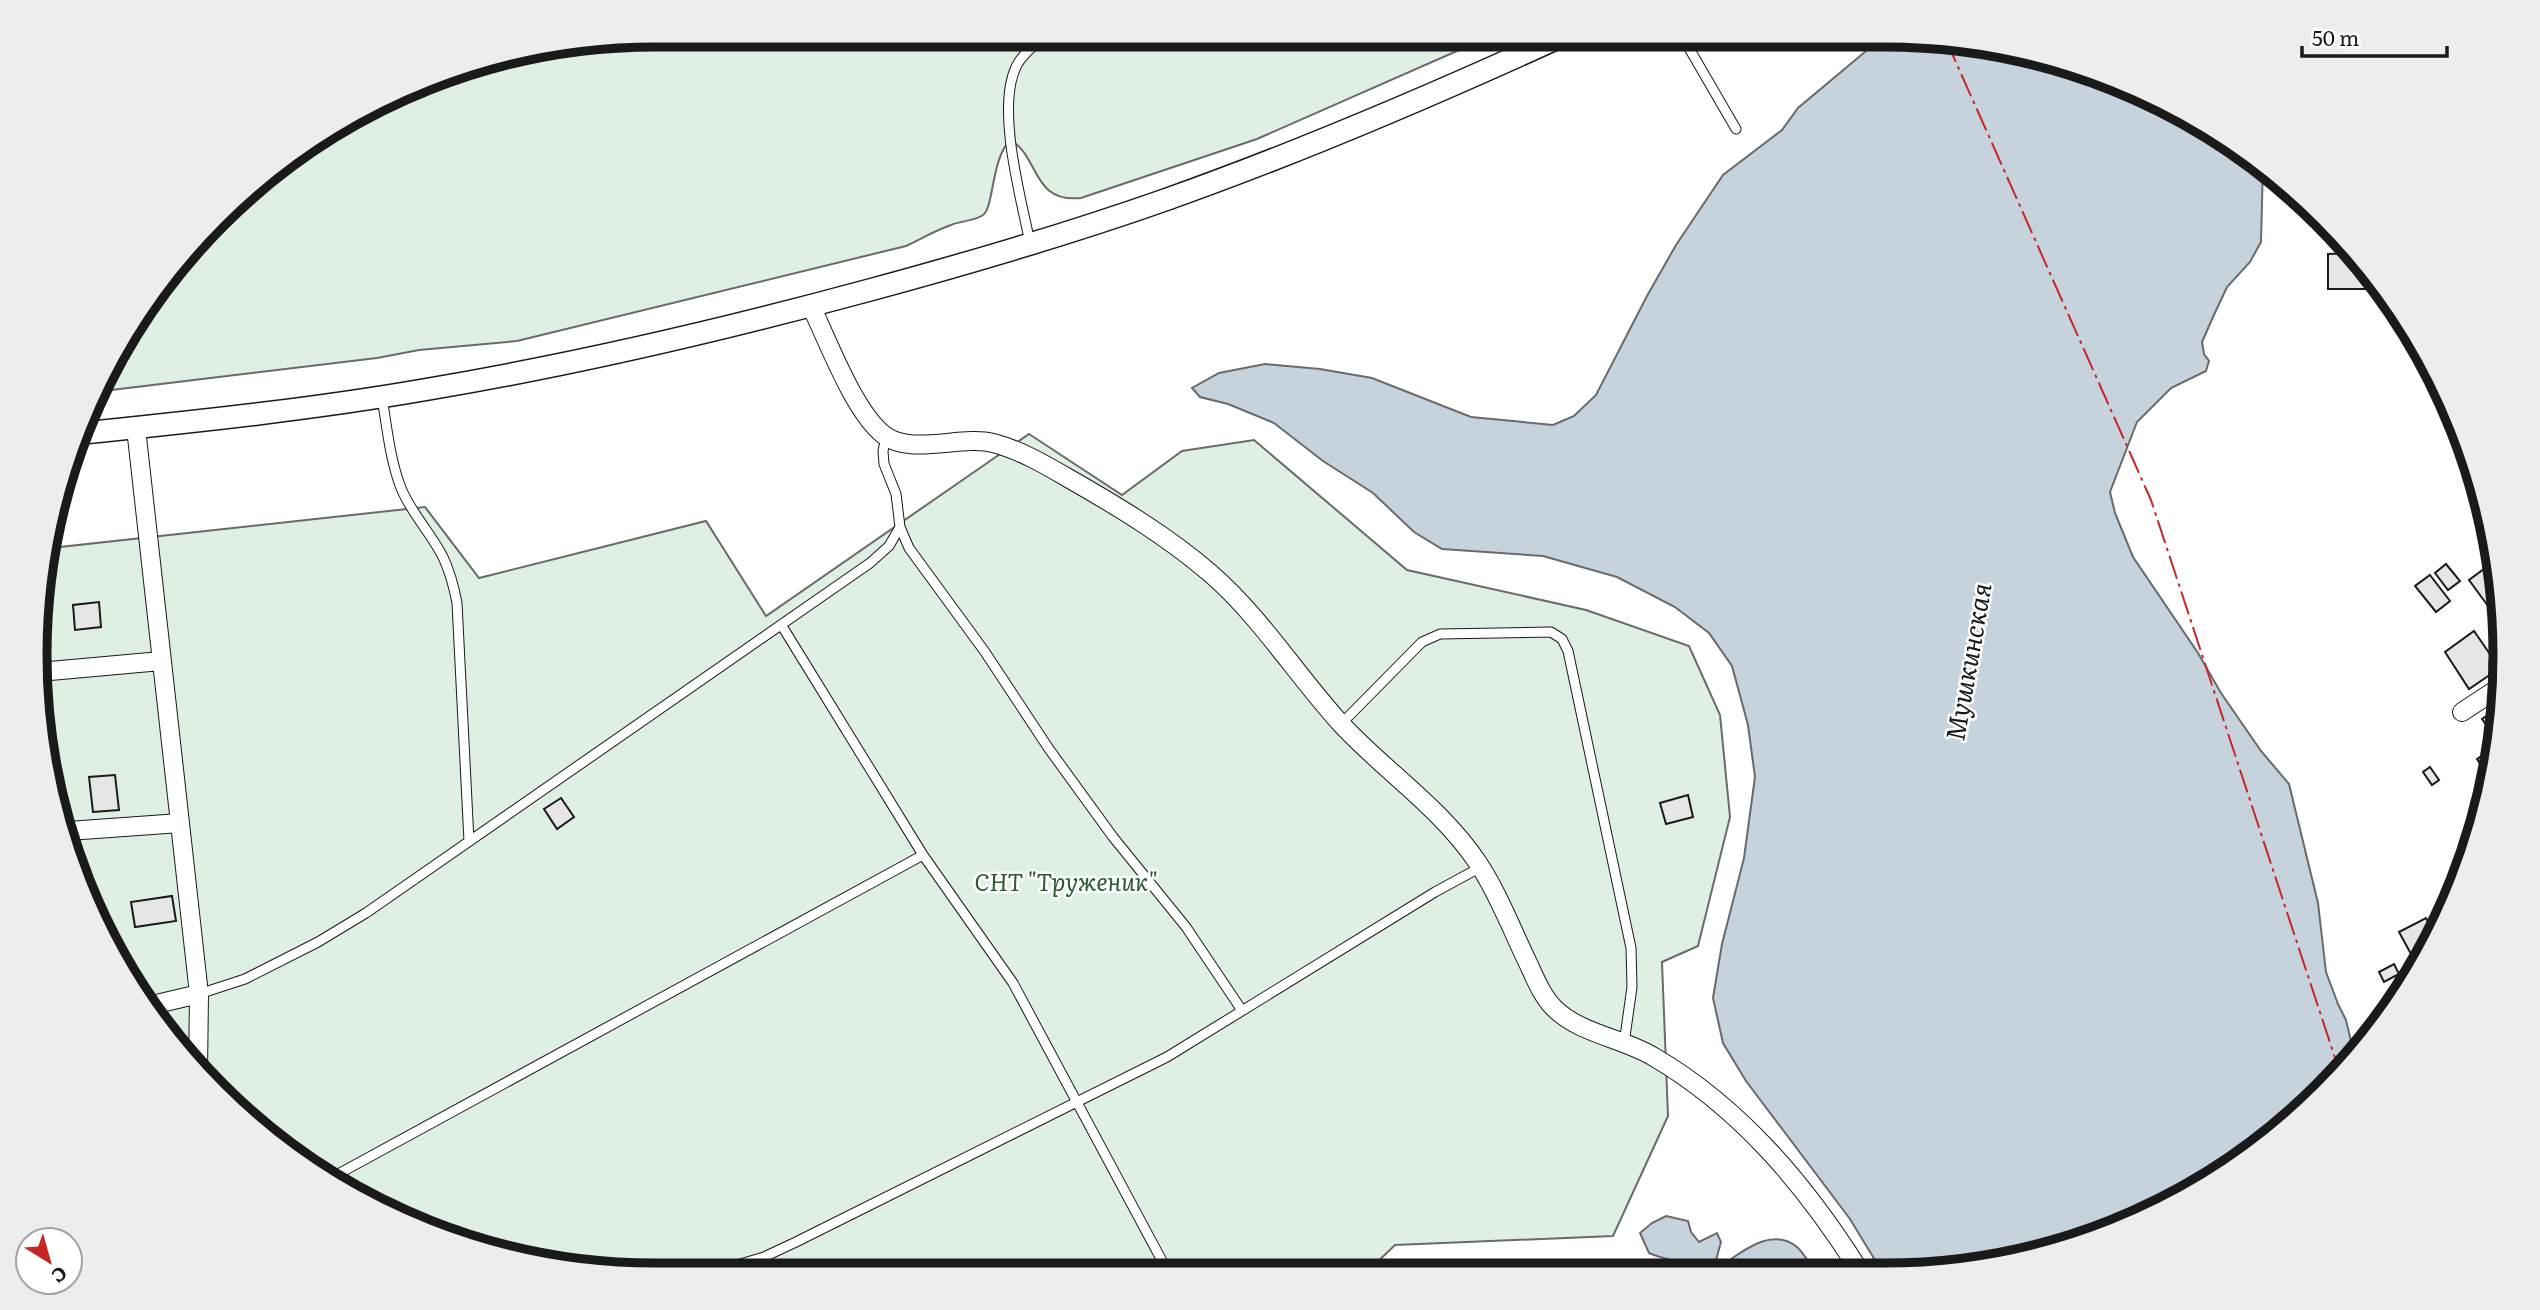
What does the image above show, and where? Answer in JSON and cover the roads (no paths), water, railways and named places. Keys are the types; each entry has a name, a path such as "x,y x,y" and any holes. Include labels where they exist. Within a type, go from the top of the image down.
{"street":[{"path":"90,432 269,413 382,396 546,367 681,339 811,306 1030,245 1162,201 1282,157 1537,47"},
{"path":"811,306 853,393 872,423 886,437 905,444 989,442 1015,450 1098,495 1171,542 1213,575 1276,643 1341,724 1445,822 1481,867 1539,986 1552,1006 1569,1021 1652,1055 1685,1077 1755,1136 1808,1196 1855,1263"},
{"path":"136,428 199,994 198,1056"},
{"path":"48,671 161,661"},
{"path":"2462,712 2491,693"},
{"path":"74,831 180,823"},
{"path":"158,1004 199,994"}],"lane":[{"path":"1030,245 1010,140 1010,84 1016,64 1034,47"},
{"path":"1688,47 1736,129"},
{"path":"382,396 400,487 416,518 442,555 452,578 457,603 469,841"},
{"path":"886,437 884,464 896,494 900,527 908,548 985,652 1049,749 1113,836 1186,927 1241,1009"},
{"path":"199,994 245,979 318,942 407,886 870,563 889,546 900,527"},
{"path":"782,626 923,855 1013,983 1163,1263"},
{"path":"1341,724 1422,642 1440,634 1551,632 1562,639 1568,651 1631,948 1632,987 1625,1044"},
{"path":"339,1174 923,855"},
{"path":"742,1263 796,1242 1167,1057 1434,892 1481,867"}],"water":[{"name":"Мушкинская","path":"1871,47 1964,52 2042,68 2118,94 2189,129 2263,179 2261,242 2250,262 2227,287 2202,342 2204,354 2209,361 2206,371 2171,388 2137,422 2110,492 2115,513 2133,557 2198,653 2221,693 2261,751 2289,784 2318,903 2326,972 2346,1020 2352,1044 2315,1085 2286,1112 2223,1160 2189,1181 2154,1200 2080,1230 2042,1242 1964,1258 1877,1263 1850,1219 1746,1081 1723,1043 1713,998 1722,944 1744,858 1755,777 1748,725 1732,666 1709,633 1675,607 1617,577 1543,556 1442,549 1414,532 1373,493 1323,461 1274,423 1228,404 1200,397 1192,388 1219,373 1265,364 1320,369 1372,378 1471,417 1553,425 1574,416 1596,395 1676,245 1723,175 1782,130 1798,108"},
{"path":"1666,1216 1688,1221 1691,1232 1699,1242 1717,1233 1721,1242 1716,1260 1722,1263 1681,1263 1649,1253 1640,1233"},
{"path":"1768,1240 1788,1241 1809,1263 1725,1263"}],"park label":[{"name":"СНТ \"Труженик\"","path":"1066,883"}]}
